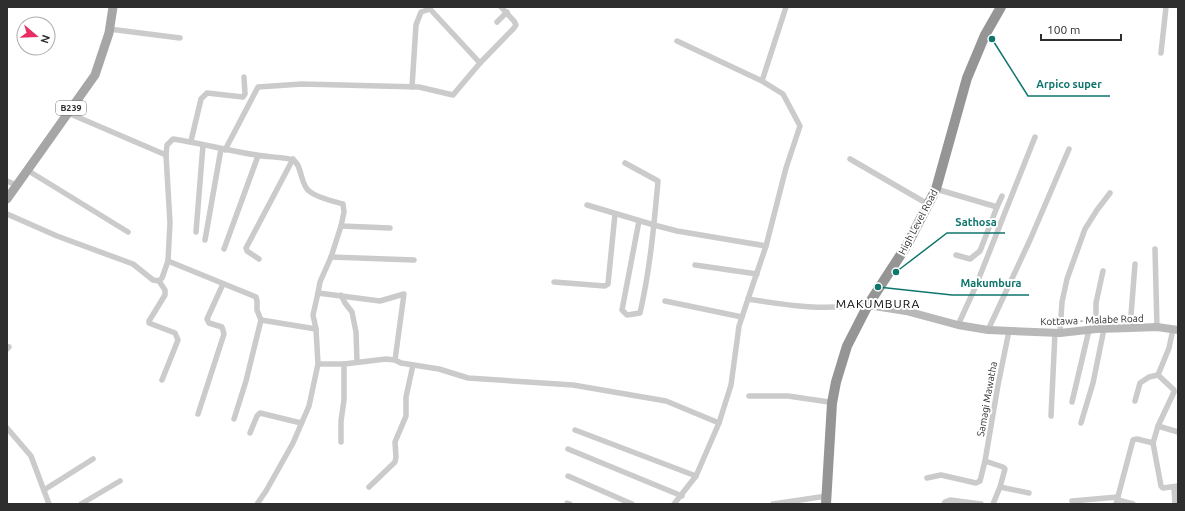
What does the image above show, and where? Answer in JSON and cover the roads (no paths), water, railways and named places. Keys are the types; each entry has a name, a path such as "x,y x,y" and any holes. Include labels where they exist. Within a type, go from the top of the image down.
{"highway":[{"name":"High Level Road","path":"825,500 829,402 833,381 844,345 904,243 935,183 965,77 981,33 996,7"},
{"name":"High Level Road","path":"825,500 832,403 836,382 847,346 867,304 907,245 936,189 965,77 984,35 1001,7"}],"main road":[{"name":"B239","path":"7,199 95,75 109,30 113,7"}],"street":[{"path":"205,240 223,149 258,88 302,84 419,87 453,95 480,63 516,25 507,12 501,7"},
{"path":"762,81 786,7"},
{"path":"1161,53 1166,7"},
{"path":"412,87 416,25 421,12 430,9 480,63"},
{"path":"498,22 507,12"},
{"path":"109,30 178,39"},
{"path":"674,504 682,496 696,476 719,423 731,385 739,326 766,246 786,168 800,126 783,94 762,81 677,41"},
{"path":"191,141 201,99 207,93 244,97 244,77"},
{"path":"68,112 166,155"},
{"path":"958,325 975,288 1035,137"},
{"path":"158,281 162,278 168,261 170,223 166,155 167,145 173,139 191,141 258,156 293,159 297,163 303,185 309,192 343,204 344,212 330,257 320,282 313,315 316,329 318,364 310,406 293,443 257,504"},
{"path":"196,232 204,145"},
{"path":"988,330 1030,240 1069,149"},
{"path":"224,249 258,156"},
{"path":"259,259 247,251 246,248 293,159"},
{"path":"850,159 926,203"},
{"path":"625,163 658,181 645,293 640,313 627,315 622,310 639,221"},
{"path":"27,170 128,232"},
{"path":"7,181 16,185"},
{"path":"936,189 997,207"},
{"path":"1050,416 1057,333 1067,279 1086,229 1097,210 1110,193"},
{"path":"956,255 970,258 980,251 1002,196"},
{"path":"587,204 615,214 677,231 766,246"},
{"path":"7,214 57,236 133,264 153,280 158,281 165,290 165,295 149,323 175,333 178,340 162,380"},
{"path":"554,282 606,286 608,284 615,214"},
{"path":"340,226 390,228"},
{"path":"1155,249 1157,327"},
{"path":"330,257 414,260"},
{"path":"168,261 256,297 258,301 257,310 261,320 246,381 234,420"},
{"path":"1130,328 1135,264"},
{"path":"695,265 757,274"},
{"path":"1081,423 1093,383 1096,303 1103,271"},
{"path":"198,414 224,334 222,328 209,323 207,319 223,284"},
{"path":"318,293 380,301 404,294 395,360"},
{"path":"342,295 345,303 352,312 356,332 357,362"},
{"path":"748,299 782,305 841,307 867,304"},
{"path":"665,301 742,317"},
{"name":"Kottawa - Malabe Road","path":"867,304 906,311 958,325 988,330 1057,333 1096,329 1157,327 1176,329"},
{"path":"261,320 316,329"},
{"path":"1072,402 1096,329"},
{"path":"1158,375 1176,329"},
{"name":"Samagi Mawatha","path":"927,478 941,476 976,483 980,481 1009,331"},
{"path":"318,364 344,364 386,359 439,369 468,378 573,385 666,401 719,423"},
{"path":"341,442 341,421 344,400 344,364"},
{"path":"369,487 395,462 395,442 406,416 406,397 412,365"},
{"path":"1135,400 1140,383 1149,377 1158,375"},
{"path":"1158,375 1174,390 1158,426 1153,443 1161,486 1163,488 1176,487 1175,504"},
{"path":"749,396 788,396 829,402"},
{"path":"250,433 257,416 260,413 302,423"},
{"path":"1158,426 1178,432"},
{"path":"7,428 31,456 49,504"},
{"path":"575,430 696,476"},
{"path":"1118,500 1133,440 1137,439 1153,443"},
{"path":"568,449 682,496"},
{"path":"44,490 93,459"},
{"path":"985,461 1005,469 1000,487 992,504"},
{"path":"568,476 632,504"},
{"path":"81,504 120,481"},
{"path":"1000,487 1029,493"},
{"path":"773,504 825,500"},
{"path":"944,504 950,500 981,504"},
{"path":"1072,501 1118,500 1133,504"}],"place":[{"name":"Arpico super","path":"992,39"},
{"name":"Sathosa","path":"896,272"},
{"name":"Makumbura","path":"878,287"}],"district":[{"name":"MAKUMBURA","path":"878,303"}]}
